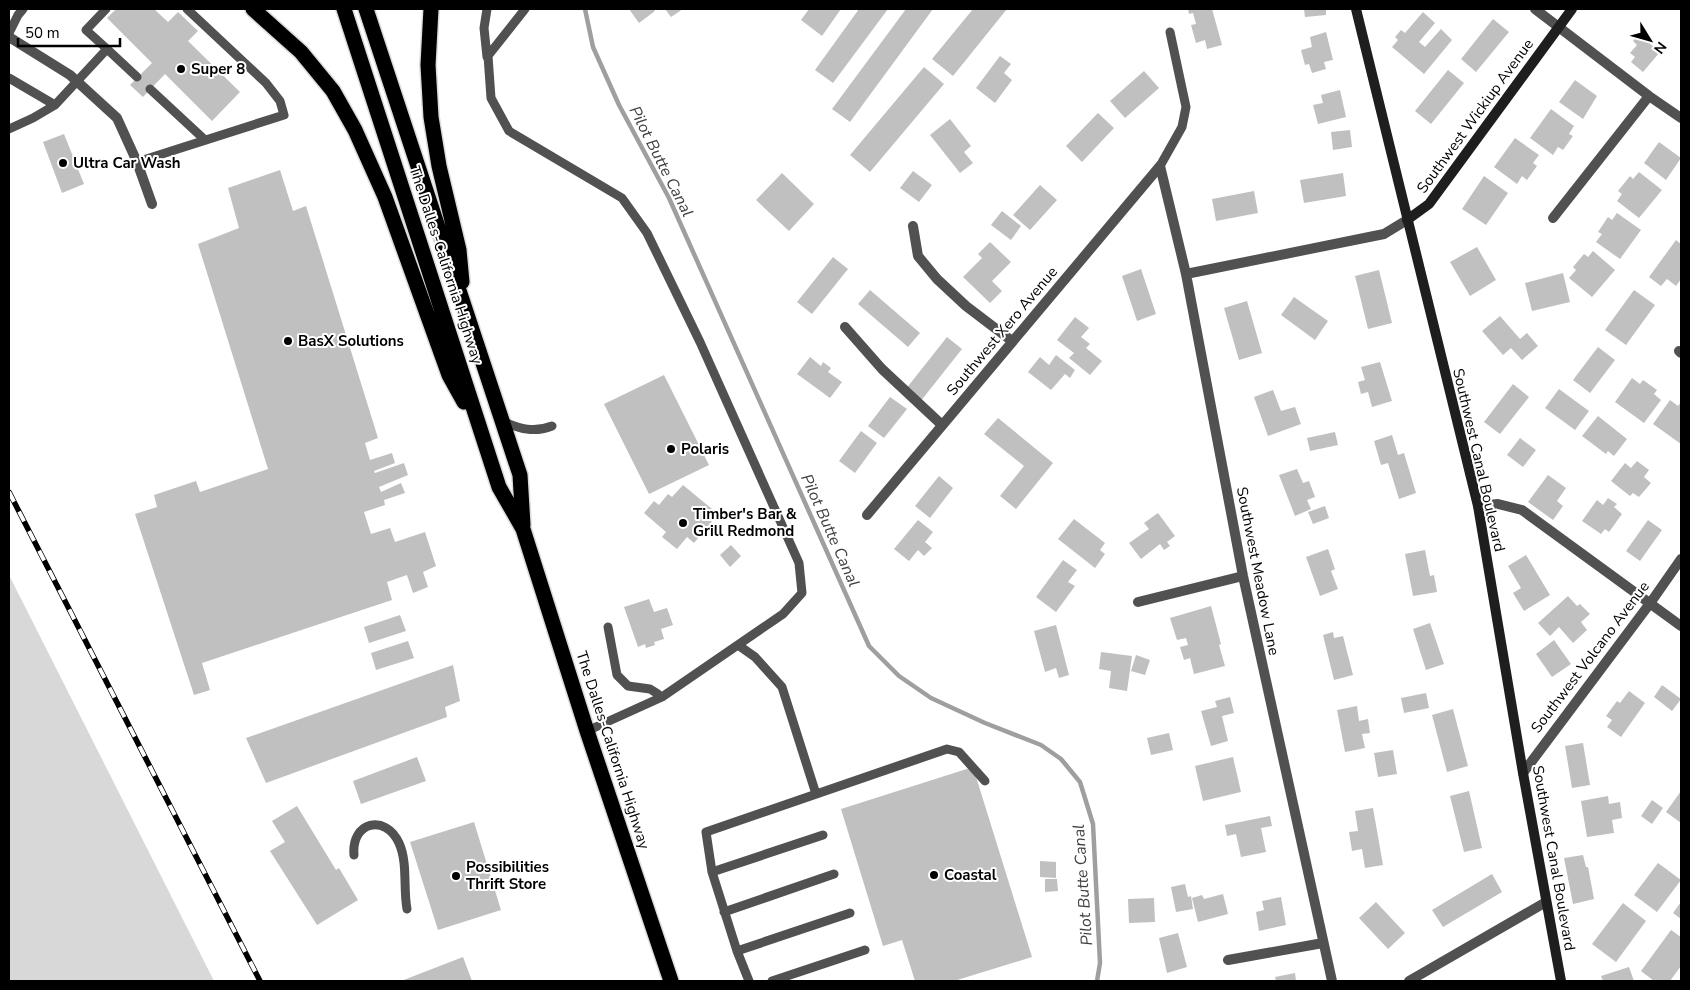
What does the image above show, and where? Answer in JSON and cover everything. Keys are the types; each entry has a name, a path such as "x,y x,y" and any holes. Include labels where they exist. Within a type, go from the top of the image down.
{"highway":[{"path":"253,9 301,52 333,91 355,130 385,197 449,375 482,433"},
{"name":"The Dalles-California Highway","path":"344,9 499,487 523,529 587,731 671,981"},
{"name":"The Dalles-California Highway","path":"366,9 520,475 523,529"},
{"path":"431,9 428,65 431,117 439,166 459,250 464,309"}],"main road":[{"name":"Southwest Canal Boulevard","path":"1356,9 1478,506 1523,773 1561,981"},
{"name":"Southwest Wickiup Avenue","path":"1407,220 1429,204 1572,9"}],"street":[{"path":"1535,9 1649,96 1681,118"},
{"path":"9,35 70,74 116,118 137,162 152,204"},
{"path":"1554,218 1649,96"},
{"name":"Southwest Meadow Lane","path":"1160,166 1186,274 1243,576 1332,981"},
{"name":"Southwest Xero Avenue","path":"867,515 1160,166"},
{"name":"Southwest Wickiup Avenue","path":"1186,274 1384,234 1407,220"},
{"path":"913,226 918,256 937,279 966,306 1012,341"},
{"path":"845,327 882,370 942,425"},
{"path":"1478,506 1498,504 1522,510 1651,602 1681,626"},
{"name":"Southwest Volcano Avenue","path":"1523,773 1681,559"},
{"path":"1138,602 1243,576"},
{"path":"1409,981 1546,902"},
{"path":"1228,960 1323,943"}],"lane":[{"path":"9,35 18,15 23,9"},
{"path":"106,9 86,30 138,78"},
{"path":"137,162 284,115 280,101 266,83 187,9"},
{"path":"487,9 484,28 492,98 509,131 622,198 647,233 700,342 799,563 802,593 783,614 658,700 587,731"},
{"path":"488,56 525,9"},
{"path":"1160,166 1182,127 1186,107 1170,32"},
{"path":"9,128 33,118 55,105 107,49"},
{"path":"9,78 55,105"},
{"path":"150,89 205,140"},
{"path":"502,421 517,427 540,430 552,426"},
{"path":"608,628 617,674 628,686 650,689 658,694 658,700"},
{"path":"738,645 755,658 782,687 816,794"},
{"path":"749,981 737,951 712,872 706,832 947,749 959,752 985,781"},
{"path":"354,855 355,839 360,830 367,826 382,825 391,831 397,841 403,859 407,909"},
{"path":"712,872 823,835"},
{"path":"724,912 834,874"},
{"path":"737,951 850,913"},
{"path":"772,981 866,950"}],"shaded area":[{"path":"9,575 214,981 9,981"}],"building":[{"name":"Super 8","path":"116,9 154,9 168,22 178,12 198,31 188,41 240,92 212,121 165,74 143,97 130,85 152,63 107,18"},
{"path":"629,9 653,9 655,11 639,23"},
{"path":"665,9 683,9 671,17"},
{"path":"809,9 841,9 822,36 801,20"},
{"path":"859,9 888,9 833,83 815,70"},
{"path":"906,9 933,9 850,122 832,109"},
{"path":"973,9 1007,9 953,76 932,59"},
{"path":"1188,9 1212,9 1222,45 1207,49 1205,40 1196,43 1191,25 1196,24 1193,13 1189,14"},
{"path":"1304,9 1326,9 1326,15 1305,17"},
{"path":"1423,12 1435,23 1419,42 1425,47 1441,29 1452,40 1424,74 1392,47 1398,40 1395,37 1401,30 1405,33"},
{"path":"1493,19 1509,32 1476,72 1461,59"},
{"path":"1326,32 1333,60 1324,62 1326,69 1312,73 1309,64 1305,65 1301,50 1312,47 1310,37"},
{"path":"1638,34 1660,52 1643,72 1631,62 1635,57 1630,53 1637,45 1633,41"},
{"path":"1000,56 1011,64 1004,73 1012,80 995,103 976,88"},
{"path":"924,67 944,84 870,172 850,155"},
{"path":"1448,70 1464,83 1431,124 1415,111"},
{"path":"1144,71 1159,88 1125,118 1110,101"},
{"path":"1575,80 1597,96 1583,119 1559,102"},
{"path":"1340,90 1346,117 1318,124 1313,105 1323,103 1321,95"},
{"path":"1551,109 1574,126 1569,134 1573,136 1563,150 1558,147 1553,155 1530,138"},
{"path":"1098,113 1114,128 1082,162 1066,146"},
{"path":"950,119 971,146 964,152 973,163 960,173 930,135"},
{"path":"1350,130 1352,147 1333,150 1331,132"},
{"name":"Ultra Car Wash","path":"64,134 84,184 62,193 43,142"},
{"path":"1515,138 1539,155 1533,163 1537,166 1527,180 1522,176 1517,184 1494,167"},
{"path":"1659,142 1681,158 1666,180 1644,163"},
{"name":"BasX Solutions","path":"280,170 293,211 306,206 378,438 365,443 370,460 392,453 395,463 374,471 375,473 404,463 408,475 379,487 381,492 401,483 405,493 384,500 385,505 364,512 371,534 390,528 395,542 425,532 436,566 423,572 428,587 413,593 407,575 387,582 392,600 202,663 210,690 194,695 135,514 157,507 154,495 196,481 200,492 268,469 198,244 239,228 228,188"},
{"path":"913,171 932,185 919,202 900,188"},
{"path":"1639,172 1662,190 1639,218 1617,201 1622,194 1618,191 1630,176 1633,179"},
{"path":"782,173 814,204 789,231 756,200"},
{"path":"1343,173 1346,196 1304,203 1300,180"},
{"path":"1484,176 1508,193 1486,225 1462,209"},
{"path":"1040,185 1057,200 1030,230 1013,215"},
{"path":"1254,191 1258,213 1216,221 1212,199"},
{"path":"1002,211 1021,226 1011,240 991,225"},
{"path":"1617,213 1641,230 1620,259 1596,242 1602,234 1598,232 1608,217 1612,220"},
{"path":"1676,240 1681,244 1681,279 1676,286 1667,279 1661,286 1649,277"},
{"path":"990,242 1011,262 992,281 1002,291 990,303 963,277 982,258 978,254"},
{"path":"1477,247 1496,280 1470,296 1450,262"},
{"path":"1593,251 1615,270 1592,297 1569,278 1576,270 1573,267 1584,254 1588,257"},
{"path":"833,257 848,269 812,314 797,302"},
{"path":"1141,269 1156,314 1137,321 1122,276"},
{"path":"1379,270 1392,323 1368,329 1355,276"},
{"path":"1563,273 1570,302 1532,311 1525,283"},
{"path":"870,290 920,333 908,347 858,304"},
{"path":"1634,290 1655,305 1626,345 1605,330"},
{"path":"1294,297 1328,321 1315,340 1281,315"},
{"path":"1247,301 1262,353 1239,360 1224,308"},
{"path":"1500,316 1520,339 1527,333 1538,346 1522,360 1511,348 1503,355 1482,331"},
{"path":"1075,317 1089,328 1081,337 1090,344 1086,348 1102,361 1090,375 1069,358 1074,353 1057,340"},
{"path":"947,337 962,349 920,402 905,390"},
{"path":"1598,347 1615,360 1590,393 1573,380"},
{"path":"1056,355 1075,370 1070,378 1065,374 1051,390 1028,372 1040,357 1049,365"},
{"path":"810,357 821,366 823,362 831,368 828,372 842,382 830,398 797,374"},
{"path":"1380,362 1392,401 1372,407 1368,392 1361,394 1358,382 1365,380 1361,367"},
{"path":"664,375 709,465 649,494 604,404"},
{"path":"1632,378 1640,384 1643,380 1657,390 1654,394 1661,400 1644,423 1615,402"},
{"path":"1513,384 1529,397 1500,434 1484,422"},
{"path":"1559,389 1589,411 1575,430 1545,408"},
{"path":"1273,390 1281,411 1295,407 1301,424 1268,436 1254,397"},
{"path":"890,397 907,409 884,438 868,426"},
{"path":"1670,400 1678,406 1681,402 1681,444 1653,424"},
{"path":"1598,416 1627,439 1614,456 1608,451 1606,454 1582,436"},
{"path":"998,418 1053,463 1016,509 1000,496 1024,466 984,434"},
{"path":"861,431 877,443 855,473 839,461"},
{"path":"1335,432 1338,445 1310,451 1307,438"},
{"path":"1392,435 1398,455 1404,453 1416,493 1399,499 1388,463 1381,465 1374,441"},
{"path":"1520,438 1536,450 1523,467 1507,455"},
{"path":"1637,461 1649,470 1644,477 1651,483 1639,497 1633,493 1630,496 1611,481 1625,463 1631,468"},
{"path":"1297,469 1303,483 1309,481 1315,497 1307,500 1311,509 1295,516 1279,475"},
{"path":"1548,475 1566,488 1557,501 1563,506 1553,520 1528,502"},
{"path":"939,476 953,488 930,518 915,506"},
{"name":"Timber's Bar & Grill Redmond","path":"683,485 718,514 694,543 687,537 677,549 662,537 666,532 644,513 654,501 659,505 668,494 672,497"},
{"path":"1608,498 1617,504 1614,507 1622,514 1609,532 1605,529 1601,534 1582,521 1597,500 1603,505"},
{"path":"1325,506 1329,518 1313,524 1308,512"},
{"path":"1158,513 1175,536 1167,542 1170,546 1164,550 1160,544 1141,559 1129,543 1149,529 1144,523"},
{"path":"1074,519 1105,543 1100,550 1105,554 1095,568 1058,539"},
{"path":"918,520 933,532 925,542 932,548 924,556 918,550 909,561 894,549"},
{"path":"1648,520 1662,530 1640,561 1626,551"},
{"path":"731,545 741,556 730,567 720,555"},
{"path":"1328,549 1335,569 1331,571 1338,589 1320,596 1306,557"},
{"path":"1425,550 1430,576 1434,575 1437,592 1413,596 1405,554"},
{"path":"1526,555 1550,595 1524,611 1513,593 1521,588 1508,566"},
{"path":"1063,560 1077,570 1068,582 1075,586 1056,612 1036,597"},
{"path":"1568,596 1577,606 1580,604 1590,614 1581,622 1587,630 1573,643 1559,627 1550,636 1538,623"},
{"path":"649,599 654,612 667,608 673,625 661,629 664,639 654,642 655,645 646,648 645,644 638,647 624,607"},
{"path":"1211,606 1225,666 1194,674 1190,658 1184,660 1180,647 1188,645 1186,638 1177,640 1170,618"},
{"path":"400,615 406,631 369,643 364,627"},
{"path":"1430,623 1444,664 1426,670 1413,629"},
{"path":"1056,625 1069,675 1059,678 1056,668 1045,672 1034,631"},
{"path":"1333,632 1334,638 1343,636 1353,675 1334,680 1323,635"},
{"path":"1554,640 1571,664 1552,677 1536,654"},
{"path":"408,641 414,658 376,670 371,653"},
{"path":"1101,652 1132,656 1127,691 1109,688 1111,671 1099,669"},
{"path":"1136,655 1150,660 1145,675 1131,671"},
{"path":"453,665 460,701 445,707 447,717 266,783 246,738"},
{"path":"1662,685 1681,699 1672,711 1654,697"},
{"path":"1629,691 1645,703 1621,737 1607,727 1612,720 1606,716 1617,701 1620,703"},
{"path":"1426,693 1429,708 1404,713 1401,698"},
{"path":"1230,697 1234,713 1222,716 1228,741 1211,746 1201,711 1217,707 1215,701"},
{"path":"1357,706 1359,721 1368,719 1370,733 1362,734 1365,748 1345,752 1337,710"},
{"path":"1453,709 1468,766 1447,772 1432,715"},
{"path":"1169,733 1173,750 1151,755 1147,738"},
{"path":"1583,743 1590,785 1572,788 1565,746"},
{"path":"1393,750 1397,774 1378,777 1374,753"},
{"path":"417,757 426,781 361,804 353,781"},
{"path":"1233,757 1241,792 1203,801 1195,766"},
{"name":"Coastal","path":"973,767 1032,957 954,981 915,981 902,940 883,946 841,809"},
{"path":"1469,791 1482,848 1464,852 1450,796"},
{"path":"1681,791 1681,823 1666,812"},
{"path":"1608,796 1609,804 1620,802 1622,818 1612,820 1614,833 1587,837 1581,801"},
{"path":"1652,800 1663,808 1652,824 1641,816"},
{"path":"297,806 336,870 339,868 358,900 317,925 270,851 285,842 272,821"},
{"path":"1373,808 1383,865 1365,868 1362,849 1352,851 1349,832 1358,831 1355,811"},
{"path":"1270,816 1272,826 1261,828 1266,852 1241,857 1236,834 1227,836 1225,825"},
{"name":"Possibilities Thrift Store","path":"474,822 501,910 438,930 410,842"},
{"path":"1583,855 1586,867 1588,867 1594,899 1573,904 1564,858"},
{"path":"1040,861 1056,862 1056,878 1040,877"},
{"path":"1658,863 1681,880 1657,912 1634,895"},
{"path":"1492,874 1502,892 1443,927 1432,910"},
{"path":"1045,879 1057,879 1058,891 1045,892"},
{"path":"1185,884 1188,897 1191,896 1193,909 1176,912 1171,887"},
{"path":"1223,894 1228,914 1198,922 1192,898 1202,895 1204,899"},
{"path":"1281,897 1286,925 1259,931 1256,912 1264,910 1262,901"},
{"path":"1154,898 1155,922 1129,923 1128,899"},
{"path":"1376,902 1405,933 1388,949 1359,918"},
{"path":"1681,902 1681,919 1673,913"},
{"path":"1623,903 1646,921 1616,962 1592,944"},
{"path":"1671,930 1681,937 1681,966 1670,981 1654,981 1641,971"},
{"path":"1178,933 1187,967 1167,973 1159,938"},
{"path":"463,957 472,981 401,981"},
{"path":"1629,967 1634,981 1603,981 1601,976"},
{"path":"1295,973 1296,981 1276,981 1275,977"}],"waterway":[{"name":"Pilot Butte Canal","path":"585,9 593,47 619,105 669,198 869,646 899,676 931,698 985,723 1041,745 1061,759 1080,782 1093,824 1100,963 1097,981"}],"railway":[{"path":"9,492 260,981"}],"place":[{"name":"Super 8","path":"181,69"},
{"name":"Ultra Car Wash","path":"63,163"},
{"name":"BasX Solutions","path":"288,341"},
{"name":"Polaris","path":"671,449"},
{"name":"Timber's Bar & Grill Redmond","path":"683,523"},
{"name":"Coastal","path":"934,875"},
{"name":"Possibilities Thrift Store","path":"456,876"}]}
